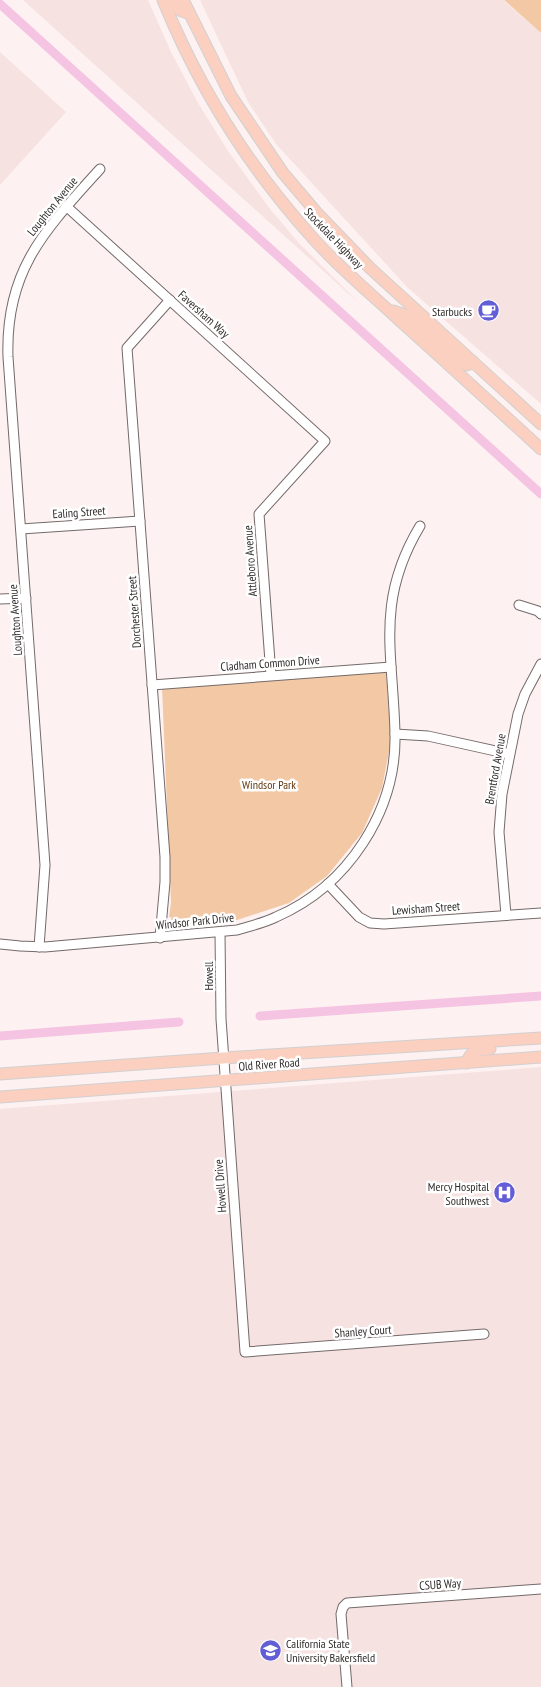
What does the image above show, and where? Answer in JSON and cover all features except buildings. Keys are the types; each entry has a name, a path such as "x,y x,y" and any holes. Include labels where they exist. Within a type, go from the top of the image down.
{"main road":[{"name":"Stockdale Highway","path":"163,0 184,47 236,138 265,180 312,237 348,273 541,449"},
{"path":"173,0 177,8 189,13"},
{"name":"Stockdale Highway","path":"184,0 231,96 284,173 321,218 353,252 541,424"},
{"path":"388,310 408,316 463,364 467,365 473,362"},
{"path":"466,1063 470,1054 476,1050 524,1047 540,1038"},
{"name":"Old River Road","path":"0,1074 540,1038"},
{"name":"Old River Road","path":"0,1098 541,1057"}],"street":[{"name":"Loughton Avenue","path":"39,947 46,865 21,529 4,357 18,282 36,245 66,206 100,169"},
{"name":"Faversham Way","path":"66,206 325,441"},
{"name":"Dorchester Street","path":"160,938 165,882 165,857 127,348 170,300"},
{"name":"Attleboro Avenue","path":"271,676 259,514 325,441"},
{"name":"Ealing Street","path":"21,529 140,521"},
{"name":"Windsor Park Drive","path":"0,944 39,947 220,932 257,924 276,917 310,898 328,884 357,852 378,816 390,780 394,760 395,734 389,631 392,597 404,557 420,526"},
{"path":"0,599 26,598"},
{"path":"519,605 538,611 541,614"},
{"name":"Brentford Avenue","path":"506,915 499,832 500,812 509,754 518,714 541,664"},
{"name":"Cladham Common Drive","path":"152,685 390,666"},
{"path":"395,734 428,736 509,754"},
{"name":"Lewisham Street","path":"328,884 359,917 370,923 384,924 541,913"},
{"name":"Howell","path":"220,932 221,1019"},
{"name":"Howell Drive","path":"221,1019 245,1352"},
{"name":"Shanley Court","path":"245,1352 484,1334"},
{"name":"CSUB Way","path":"346,1687 341,1614 343,1607 347,1603 541,1589"}],"shaded area":[{"path":"23,0 148,0 171,52 198,103 228,151 270,209 298,242 360,304"},
{"path":"200,0 503,0 541,33 541,404 407,287 276,144 248,102"},
{"path":"0,52 66,112 0,185"},
{"path":"541,1067 541,1687 0,1687 0,1109"}],"green space":[{"path":"504,0 541,0 541,33"},
{"name":"Windsor Park","path":"386,671 391,741 382,788 362,833 327,876 289,903 228,923 172,926 171,917 169,917 171,903 162,687"}],"waterway":[{"path":"0,4 541,494"},
{"path":"260,1016 541,996"},
{"path":"0,1036 179,1022"}],"place":[{"name":"Starbucks","path":"488,311"},
{"name":"Mercy Hospital Southwest","path":"505,1193"},
{"name":"California State University Bakersfield","path":"270,1650"}]}
